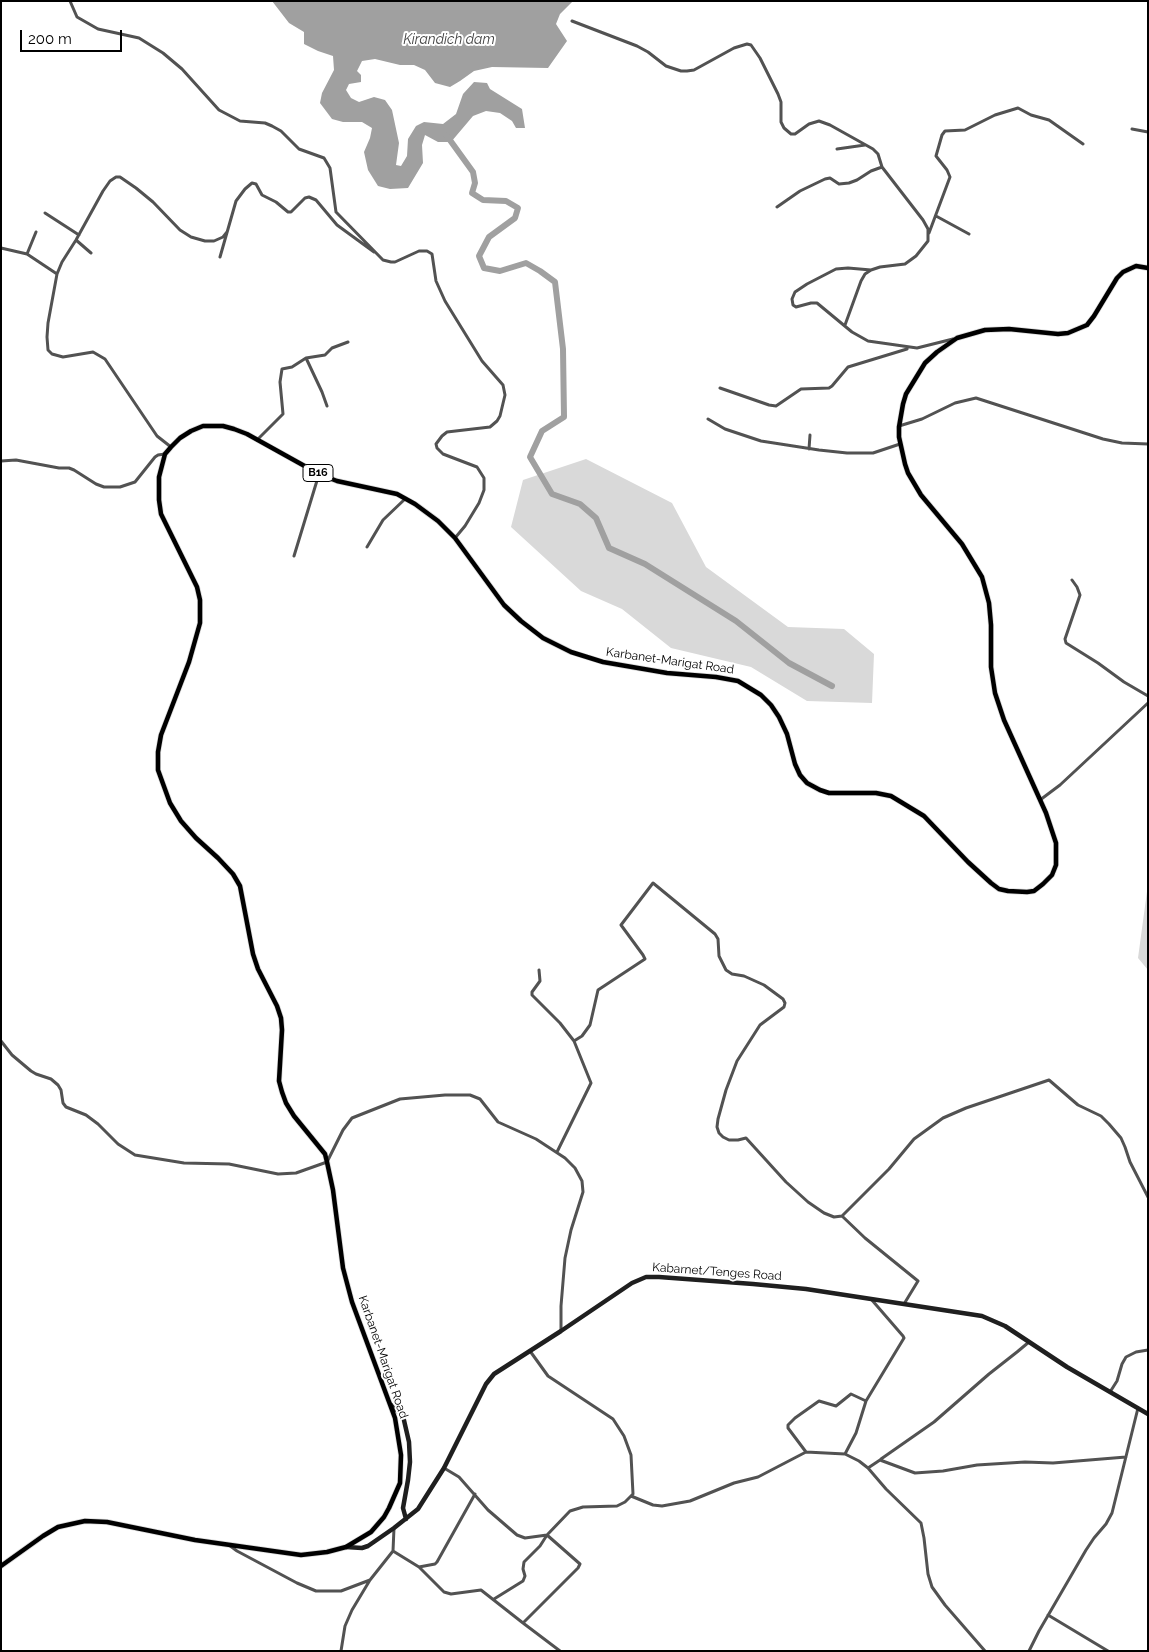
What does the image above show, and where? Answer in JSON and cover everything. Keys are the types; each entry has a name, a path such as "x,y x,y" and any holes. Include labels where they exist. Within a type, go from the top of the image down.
{"main road":[{"name":"Karbanet-Marigat Road","path":"1,1566 58,1527 84,1521 107,1522 195,1540 301,1555 320,1554 346,1547 378,1525 389,1508 400,1483 400,1443 391,1405 359,1323 343,1268 334,1190 325,1154 294,1116 286,1103 279,1081 282,1040 280,1018 277,1006 258,969 253,954 240,886 234,874 181,821 170,803 158,770 158,752 161,735 190,662 200,617 200,600 197,587 161,514 158,477 166,454 171,447 185,434 203,426 216,425 234,429 258,440 319,474 337,481 384,491 405,499 427,512 455,538 504,605 543,638 571,652 589,658 667,673 716,677 744,684 771,705 779,717 787,734 795,764 800,775 808,783 829,793 876,793 891,796 924,816 968,862 999,889 1021,893 1034,891 1052,875 1056,864 1056,843 1019,750 1004,720 995,693 991,667 989,603 982,577 962,544 934,512 908,473 900,444 899,427 904,399 925,363 957,338 985,330 1008,329 1058,334 1068,333 1087,324 1117,278 1123,272 1136,266 1148,268"}],"street":[{"path":"70,1 77,17 98,29 139,38 155,47 182,69 219,110 240,121 265,123 277,128 299,149 324,158 330,168 336,212 384,260 391,262 419,251 427,251 432,254 436,281 445,301 482,361 500,381 504,389 505,400 500,416 494,424 486,429 447,432 436,444 443,454 472,464 480,470 484,478 484,490 479,503 455,538"},
{"path":"572,21 637,46 666,66 680,71 694,70 734,48 747,44 751,46 760,58 778,94 781,102 781,122 787,132 795,134 813,122 819,121 830,125 873,149 878,154 882,167 923,220 929,233"},
{"path":"845,325 865,274 880,267 899,266 911,261 928,241 929,233 950,177 936,156 945,131 966,130 995,115 1018,108 1031,115 1049,120 1083,144"},
{"path":"1132,129 1148,132"},
{"path":"837,149 865,145"},
{"path":"777,207 800,191 824,179 830,178 839,184 849,183 871,170 882,167"},
{"path":"171,447 157,436 105,359 93,352 63,357 52,354 48,350 47,330 57,274 103,191 116,176 136,188 153,202 180,230 191,237 205,241 214,241 220,239 228,232"},
{"path":"220,257 236,201 250,184 254,183 262,195 272,199 288,212 305,198 309,197 316,200 337,225 378,255"},
{"path":"45,213 79,235"},
{"path":"936,216 969,234"},
{"path":"26,254 36,232"},
{"path":"76,240 91,253"},
{"path":"1,248 26,254 57,274"},
{"path":"871,270 836,269 807,284 794,295 792,302 794,306 799,307 818,303 852,332 868,341 917,348 957,338"},
{"path":"258,440 283,414 280,382 282,369 292,367 306,358 325,355 336,346 348,342"},
{"path":"720,388 769,406 776,406 801,389 829,388 848,367 910,348"},
{"path":"306,358 327,406"},
{"path":"899,427 941,408 976,398 1103,439 1122,443 1148,444"},
{"path":"708,419 743,436 809,449 864,454 879,452 900,444"},
{"path":"809,449 810,435"},
{"path":"1,461 26,461 72,469 104,487 120,487 135,482 158,455 166,454"},
{"path":"294,556 319,474"},
{"path":"367,547 384,520 405,499"},
{"path":"1072,580 1077,586 1080,595 1065,639 1066,643 1148,696"},
{"path":"1040,800 1060,785 1148,703"},
{"path":"574,1041 585,1033 590,1025 598,990 644,961 644,955 621,925 653,883 715,934 718,939 720,956 726,970 732,974 744,976 764,985 783,998 784,1007 760,1025 736,1061 717,1127 719,1133 729,1140 746,1138 786,1182 808,1202 830,1216 842,1216 889,1169 914,1139 936,1123 951,1114 1049,1080 1078,1105 1101,1116 1121,1138 1130,1162 1148,1197"},
{"path":"539,970 540,981 532,995 574,1041 590,1076 591,1086 580,1104 557,1152"},
{"path":"1,1041 12,1055 31,1071 51,1079 58,1085 62,1090 63,1103 66,1107 86,1115 118,1144 136,1155 184,1163 229,1164 278,1174 296,1173 327,1162 343,1130 352,1118 400,1100 446,1095 470,1096 480,1099 498,1122 536,1139 557,1152 576,1168 582,1181 583,1192 571,1230 565,1258 561,1331"},
{"path":"842,1216 865,1238 918,1281 904,1304"},
{"name":"Kabarnet/Tenges Road","path":"346,1547 362,1548 394,1528 418,1509 444,1468 489,1380 499,1369 561,1331 632,1283 651,1277 764,1284 982,1316 1005,1326 1067,1367 1148,1414"},
{"path":"845,1454 856,1433 866,1401 904,1338 871,1299"},
{"path":"868,1468 934,1422 1029,1342"},
{"path":"494,1599 523,1581 526,1576 523,1569 524,1562 570,1511 584,1507 617,1506 631,1496 633,1490 631,1455 624,1436 613,1419 545,1374 530,1350"},
{"path":"1110,1392 1117,1381 1126,1357 1136,1352 1148,1350"},
{"path":"806,1452 788,1428 788,1425 795,1418 819,1401 836,1406 851,1394 866,1401"},
{"path":"391,1405 403,1416 409,1442 410,1462 403,1508 406,1519"},
{"path":"1029,1651 1086,1550 1110,1519 1114,1510 1138,1408"},
{"path":"631,1496 646,1503 662,1506 690,1501 734,1483 758,1477 806,1452 845,1454 868,1468 886,1489 921,1523 928,1574 932,1587 985,1651"},
{"path":"880,1460 915,1472 943,1471 977,1465 1025,1462 1053,1463 1126,1457"},
{"path":"444,1468 459,1477 488,1510 517,1535 524,1538 547,1535 578,1562 580,1566 523,1623"},
{"path":"419,1567 437,1562 474,1494"},
{"path":"341,1651 347,1620 370,1580 393,1551 394,1528"},
{"path":"227,1544 297,1583 316,1591 341,1591 370,1580"},
{"path":"393,1551 419,1567 444,1592 451,1594 481,1590 560,1651"},
{"path":"1048,1615 1108,1651"}],"shaded area":[{"path":"586,459 672,503 706,567 788,627 844,629 874,654 872,703 807,701 751,667 671,648 622,609 581,591 511,527 523,480"},
{"path":"1148,884 1148,970 1138,958"}],"water":[{"name":"Kirandich dam","path":"272,1 573,1 560,14 556,24 567,41 548,68 492,67 474,71 450,87 435,83 425,70 414,65 400,65 375,59 362,61 357,71 361,75 361,82 349,84 346,90 351,98 359,102 374,97 385,100 392,110 399,143 396,165 401,166 407,156 408,139 416,126 424,122 443,124 456,114 463,94 474,82 487,83 490,89 522,109 525,128 516,128 512,121 500,113 486,111 473,116 451,142 438,142 425,135 422,145 423,163 408,188 390,189 378,186 368,170 364,152 372,128 362,122 343,122 332,119 320,103 322,93 334,70 333,56 304,44 304,32 289,23"}],"waterway":[{"path":"447,136 473,172 475,183 472,193 483,200 506,201 518,208 515,218 489,237 479,256 484,268 500,271 526,263 555,282 563,349 564,417 542,431 530,457 552,494 580,504 596,518 609,548 645,564 736,621 789,663 832,686"}]}
